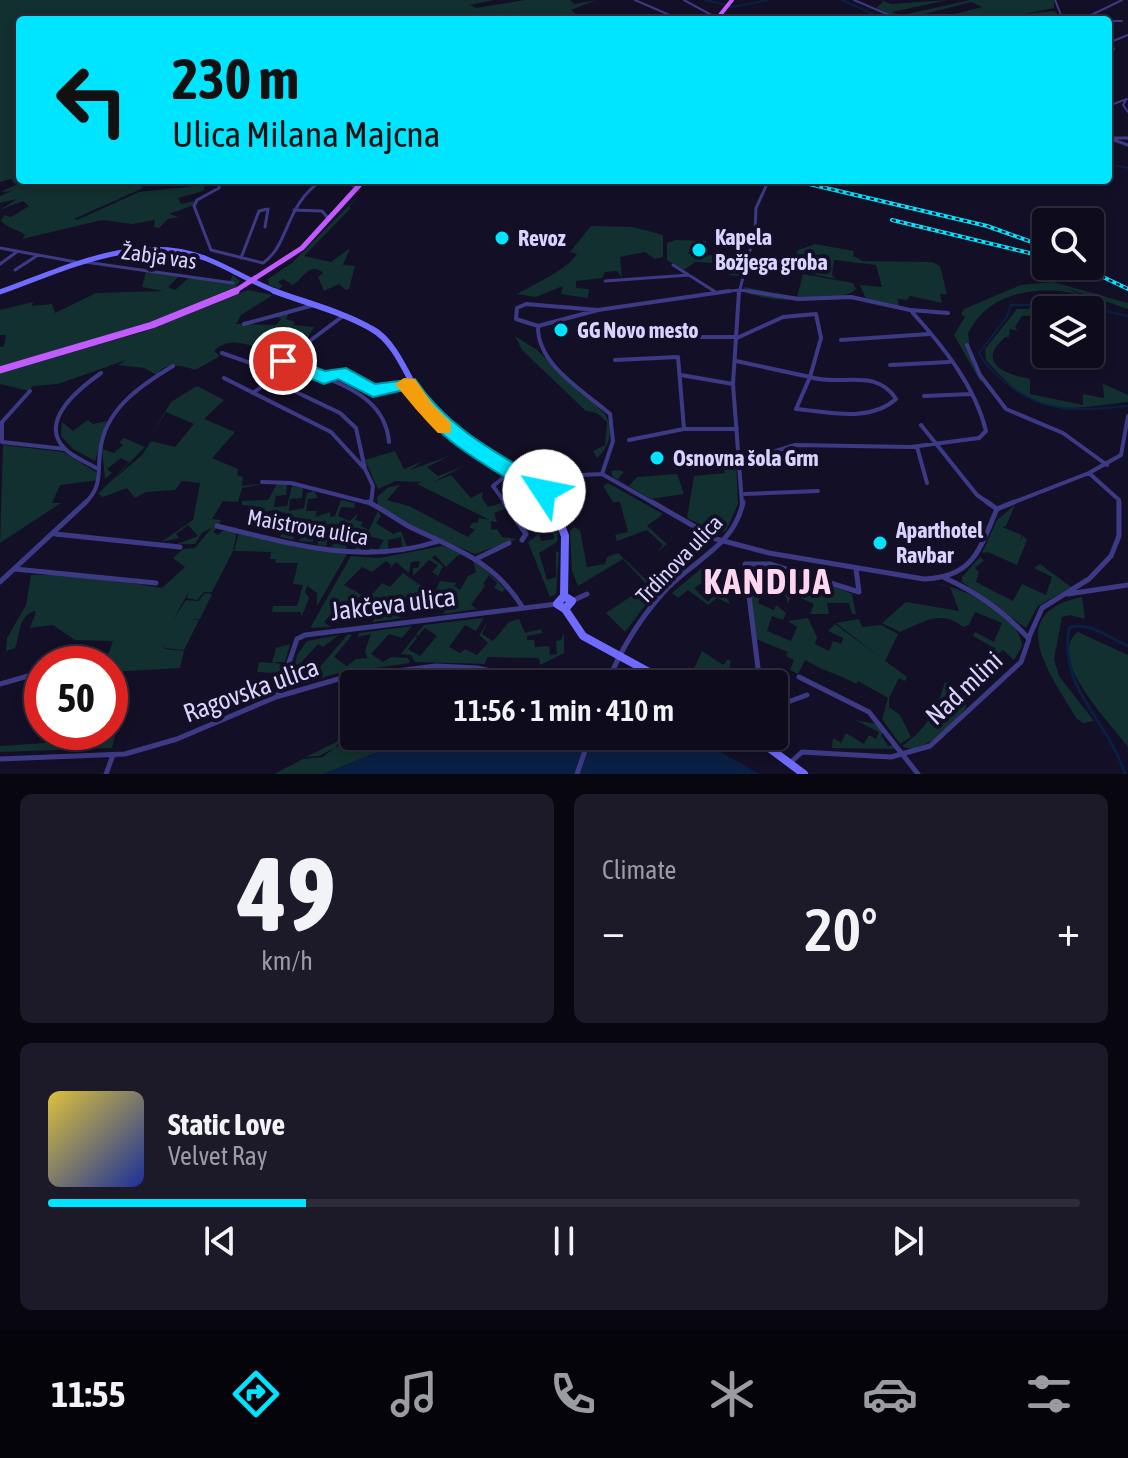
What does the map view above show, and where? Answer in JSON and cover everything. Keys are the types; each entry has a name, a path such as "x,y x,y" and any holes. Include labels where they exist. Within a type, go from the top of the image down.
{"main road":[{"path":"0,370 164,320 253,282 293,255 359,184"},
{"path":"0,292 80,262 123,250 158,249 205,258 253,282 381,334 426,410 451,434 537,484 556,507 564,527 568,598 565,609"},
{"path":"568,598 557,604 565,609 583,636 648,670"},
{"path":"773,750 804,774"}],"street":[{"path":"635,0 672,16"},
{"path":"684,0 711,16"},
{"path":"854,0 892,16"},
{"path":"1089,16 1122,0"},
{"path":"1112,21 1122,21"},
{"path":"1128,99 1123,105 1128,112"},
{"path":"217,184 194,206 211,250 267,262 282,243 294,210 318,184"},
{"path":"348,184 357,186"},
{"name":"Trdinova ulica","path":"612,670 619,653 663,592 725,541 736,525 744,494 733,384 739,290 755,231 756,208 767,184"},
{"path":"241,258 259,211 268,209 265,227"},
{"path":"294,210 325,212 328,218"},
{"name":"Žabja vas","path":"0,248 233,283"},
{"path":"0,264 18,251"},
{"path":"15,270 38,255"},
{"path":"673,265 714,291"},
{"path":"605,281 689,275"},
{"path":"598,310 520,305 516,319 538,326 598,310 661,303 714,291 739,290 799,299 851,297 910,310 948,313"},
{"path":"244,324 314,305"},
{"path":"741,462 772,455 795,445 917,447 979,438 986,431 971,394 910,310"},
{"path":"683,337 737,337 783,317 816,314 819,356 810,378 796,409 864,413 889,406 896,397 867,379 810,378 775,366 736,361"},
{"path":"271,370 304,347 315,331 343,316"},
{"path":"538,326 538,344 550,361 610,414 613,441 602,474"},
{"path":"841,340 929,334"},
{"path":"967,345 980,375 1006,409 1063,433 1107,465"},
{"path":"222,353 242,363 271,370"},
{"path":"615,360 678,357 684,429"},
{"path":"283,361 324,377 371,402 386,423 389,442"},
{"path":"890,365 949,362"},
{"path":"0,582 94,495 101,478 98,469 100,442 113,413 135,390 173,366"},
{"path":"271,370 271,380"},
{"path":"98,469 65,449 56,436 58,416 72,397 101,373"},
{"path":"324,377 340,373 375,391 409,383"},
{"path":"680,375 733,384"},
{"path":"224,378 331,432 365,469"},
{"path":"253,393 271,380"},
{"path":"271,380 350,420 359,432 365,469 373,486 371,503"},
{"path":"30,391 2,422 1,442 65,449"},
{"path":"924,396 971,394"},
{"path":"537,484 560,476 602,474 725,541 856,569 924,579 945,578 973,561 997,509 1107,465 1124,449 1128,416"},
{"path":"921,425 977,495 997,509"},
{"path":"629,440 684,429 737,429"},
{"path":"917,447 927,483"},
{"path":"513,470 493,486 526,534 522,540"},
{"path":"945,578 1006,615 1029,639 1037,614 1089,579 1111,556 1119,536 1119,500 1089,473"},
{"name":"Maistrova ulica","path":"262,482 290,483 371,503 439,541 478,558 514,593 523,608"},
{"path":"744,494 818,491"},
{"name":"Maistrova ulica","path":"219,529 371,556 412,550 439,541"},
{"path":"55,534 180,547"},
{"path":"478,558 509,543"},
{"path":"758,670 745,564 754,562 801,573 859,592 856,569"},
{"path":"15,569 156,583"},
{"path":"1066,594 1128,585"},
{"path":"568,598 587,594"},
{"name":"Jakčeva ulica","path":"276,697 283,687 297,639 305,635 557,604"},
{"name":"Nad mlini","path":"791,762 802,752 905,756 935,743 1021,662 1029,639"},
{"name":"Ragovska ulica","path":"406,670 457,666 470,670"},
{"path":"0,684 24,677"},
{"path":"799,677 869,712 918,774"},
{"name":"Ragovska ulica","path":"0,759 113,755 177,739 276,697 340,679"},
{"path":"788,702 807,695"},
{"path":"577,774 585,750"},
{"path":"106,774 113,755"}],"green space":[{"path":"0,0 494,0 470,5 476,8 525,0 570,0 574,4 596,0 571,10 578,16 16,16 16,184 138,184 143,188 74,219 77,220 139,192 205,185 203,191 178,198 181,204 194,201 194,205 169,214 179,217 168,219 159,228 154,227 155,220 132,224 102,220 22,239 25,235 1,221 4,215 11,217 29,206 23,201 0,210 17,199 0,203 0,196 12,191 0,192 16,185 11,179 0,182"},
{"path":"881,0 891,4 948,0 892,12 899,16 876,8 883,2"},
{"path":"970,0 1054,0 1054,8 1024,14 1054,11 1060,16 947,16 982,7 971,2 917,16 899,16"},
{"path":"360,194 351,208 304,256 331,262 350,248 343,265 355,266 349,289 339,284 324,291 318,277 323,273 314,269 293,285 283,279 278,282 283,286 279,289 269,285 268,279 292,263"},
{"path":"591,226 633,227 663,235 663,257 655,259 645,252 620,257 622,278 617,271 605,272 602,278 576,281 576,288 589,289 588,298 561,294 563,286 536,297 517,294 573,260 577,254 570,252"},
{"path":"676,240 706,241 706,248 696,245 688,253 724,256 740,266 739,276 730,275 730,264 695,262 684,270 667,260 667,243"},
{"path":"815,244 854,251 853,256 863,261 932,262 940,266 947,294 940,294 942,303 910,296 907,300 898,299 899,306 866,299 860,285 882,287 876,265 834,260 832,275 836,279 803,272 802,265 792,262 798,250"},
{"path":"146,271 179,276 168,287 175,290 190,277 229,282 233,275 240,281 234,289 163,318 0,367 0,347 4,346 6,335 0,335 0,310 33,302 32,306 52,304 55,313 96,293 163,291 142,287"},
{"path":"803,274 853,283 856,289 835,298 818,300 765,298 743,290 744,287 797,297"},
{"path":"1053,282 1103,296 1090,296 1063,287 1082,295 1033,291 1017,294 988,308 968,334 971,357 985,380 980,381 954,335 965,317 961,314 964,309 1021,285"},
{"path":"248,290 273,295 241,315 236,324 276,325 281,319 275,316 289,313 286,319 295,322 293,325 314,327 304,344 281,359 247,344 230,343 214,351 220,356 195,370 168,366 157,375 144,368 118,365 126,360 58,384 33,386 29,391 0,384 0,373 146,331"},
{"path":"1104,296 1128,303 1128,309 1104,301"},
{"path":"1017,309 1032,309 1032,316 1022,316 1015,327 1018,331 1010,329 1009,337 1005,337 995,349 993,359 1006,372 1030,379 1030,394 1083,405 1083,394 1104,398 1103,384 1099,382 1128,395 1128,402 1066,408 1050,406 1020,393 986,360 985,349"},
{"path":"515,336 537,350 605,414 609,426 609,438 605,448 597,458 593,451 605,445 607,422 597,413 586,411 522,350"},
{"path":"197,386 224,400 204,419 235,432 212,458 238,469 237,475 243,477 242,486 267,483 242,488 238,502 223,501 212,519 221,520 220,523 202,533 195,544 177,544 198,536 188,525 176,534 179,538 161,542 193,520 200,483 182,481 175,490 146,492 135,498 127,488 103,497 98,494 129,462 121,458 107,469 112,473 105,479 102,449 114,453 123,445 119,442 124,438 145,447 108,484 142,455 151,441 175,447 194,424 166,412 150,437 171,402"},
{"path":"88,420 93,424 107,421 95,461 73,449 61,436 62,422 73,431"},
{"path":"3,445 63,452 96,472 98,480 60,485 52,503 61,503 0,543"},
{"path":"395,451 404,469 423,461 410,470 449,456 427,467 438,476 464,466 433,482 451,475 471,498 483,492 482,498 488,507 501,503 505,509 494,513 497,522 494,522 417,484 421,482 396,481 378,489 365,460"},
{"path":"730,457 736,457 738,504 726,531 717,533 687,518 694,476 725,473 723,466 732,465"},
{"path":"611,471 624,472 618,479 629,486 637,477 677,474 684,494 651,499 613,477"},
{"path":"278,482 287,484 286,495 276,496 274,507 287,506 292,486 303,488 302,498 290,499 289,511 304,508 307,493 314,491 318,498 308,499 306,511 317,511 315,517 330,512 330,517 335,516 341,500 355,503 354,508 341,507 338,516 350,521 358,513 355,520 363,522 361,526 369,530 378,511 381,516 376,523 393,534 401,531 408,549 402,550 401,537 388,540 388,553 368,553 370,548 378,550 384,540 369,536 359,553 354,551 362,533 349,529 346,550 331,547 341,537 343,525 332,524 326,546 318,545 318,536 325,535 326,521 316,522 313,542 299,541 311,519 297,521 293,540 280,537 283,530 288,532 291,515 275,510 262,512 261,507 242,505 242,501 268,500"},
{"path":"608,483 663,514 647,526 667,544 657,552 663,545 647,530 617,541 615,535 628,532 620,502 613,502 603,486"},
{"path":"400,485 387,500 409,506 468,537 475,530 469,527 479,518 491,520 491,530 497,529 502,537 517,539 475,554 418,529 378,505 377,497 389,487"},
{"path":"1015,505 1006,526 1002,527 1022,535 1020,542 1023,536 1027,540 1017,565 988,552 982,553 997,520"},
{"path":"213,526 217,528 213,532 218,535 225,529 237,532 233,551 212,592 204,592 197,600 187,598 188,593 173,620 186,600 198,601 205,593 212,594 200,619 191,619 199,620 184,650 165,648 162,644 165,649 184,651 180,668 128,671 128,646 111,646 113,641 75,640 53,625 30,628 34,611 22,622 15,648 6,651 7,638 26,605 31,575 80,575 162,588 185,567 173,558 183,549 195,548"},
{"path":"574,527 580,530 587,567 605,564 607,557 618,553 657,590 625,632 606,613 633,595 641,597 650,588 623,559 578,586 572,571 570,531"},
{"path":"553,532 558,532 557,542 539,553 547,580 556,577 556,552 552,551 559,552 556,594 550,597 528,542 539,534 541,541 554,539"},
{"path":"239,533 347,554 317,606 317,593 307,586 305,592 309,598 302,616 300,612 272,612 273,606 297,606 303,585 293,584 298,563 275,563 276,559 270,559 271,552 234,551"},
{"path":"443,546 464,554 457,556 446,567 435,555 432,558 443,566 438,576 432,572 438,565 429,560 413,576 413,568 418,568 420,561 411,562 409,573 396,562 388,570 391,565 386,561 372,572 362,567 344,585 362,595 347,607 341,604 324,622 331,627 310,628 351,556 379,558"},
{"path":"464,556 478,562 505,589 502,592 494,588 497,583 489,575 471,605 477,609 443,614 455,597 444,591 437,599 433,596 440,581 457,583 454,586 460,590 468,576 476,572 473,561"},
{"path":"980,557 984,560 975,568 979,572 976,582 1013,601 1022,584 1046,595 1052,577 1034,568 1040,564 1071,587 1038,606 1026,628 962,582 962,577"},
{"path":"756,564 773,575 779,588 758,582 754,590 761,594 758,603 774,610 776,605 786,613 783,620 772,616 767,631 791,641 797,627 788,621 808,618 817,637 815,644 829,651 833,641 841,644 843,638 828,631 835,624 907,677 905,681 899,678 889,698 889,707 900,715 911,737 900,744 882,719 888,698 858,681 856,684 805,660 798,674 790,670 794,660 786,656 788,652 756,639 747,566"},
{"path":"710,566 728,581 728,592 724,592 730,604 717,598 708,605 688,590 678,598 672,593 702,568 708,579 694,588 708,602 726,581 706,568"},
{"path":"782,572 852,594 856,614 852,614 849,603 827,603 829,614 810,614 814,604 792,594 788,603 779,577"},
{"path":"403,573 427,590 427,596 419,599 409,594 394,612 401,618 372,622 386,605 373,599 367,606 364,604 382,583 390,587"},
{"path":"933,583 945,585 973,596 1011,623 1019,634 1022,646 1014,660 1003,650 997,655 993,652 996,649 973,636 975,632 994,642 1002,623 975,612 969,625 963,627 940,618 900,632 882,623 906,602 959,611 950,587"},
{"path":"1082,597 1085,619 1070,615 1062,617 1054,659 1059,676 1094,721 1083,723 1076,718 1046,665 1038,631 1044,617 1058,605"},
{"path":"484,618 476,631 465,625 449,647 460,653 465,649 477,655 488,643 479,635 488,622 482,634 493,641 509,622 519,619 525,633 541,629 543,633 527,636 527,640 534,640 535,647 549,646 550,655 557,654 556,641 561,640 564,633 564,653 540,665 539,658 487,657 485,664 415,662 411,655 401,654 415,636 417,638 408,649 420,656 437,636 425,628 418,636 416,634 424,625"},
{"path":"859,619 862,627 881,625 898,634 885,661 836,623"},
{"path":"412,626 402,638 389,634 371,654 383,662 391,657 408,658 410,663 340,670 340,673 291,686 297,655 307,641 339,635 323,647 318,644 299,665 313,675 348,634 352,635 334,657 347,666 356,659 367,658 365,651 371,634 358,637 359,633"},
{"path":"1078,632 1128,655 1128,747 1084,691 1075,674 1069,658 1070,643"},
{"path":"290,644 285,662 273,662 284,665 273,692 206,720 200,713 224,711 270,692 275,673 257,672 259,662 272,663 276,648"},
{"path":"702,651 723,665 728,659 731,662 729,670 694,669"},
{"path":"945,682 966,699 966,708 928,743 919,747 902,746 930,718"},
{"path":"855,720 876,724 884,732 881,735 888,746 894,745 896,749 832,748 833,738 841,743 846,733 864,744 869,735 876,739 879,732"},
{"path":"340,740 335,749 340,745 340,750 383,750 323,774 274,774 303,759 323,757 334,748 319,756 306,757"},
{"path":"24,744 24,750 56,750 0,752 0,746"}],"water":[{"path":"383,750 717,750 760,774 323,774"}],"waterway":[{"path":"706,0 733,7 768,0"},
{"path":"842,0 877,16"},
{"path":"1112,165 1128,168"},
{"path":"1128,316 1081,305 1011,305 1007,317 979,353 1004,381 1041,403 1068,409 1128,406"},
{"path":"1125,774 1071,670 1069,628 1091,628 1128,646"}],"railway":[{"path":"809,184 987,226 1032,242"},
{"path":"892,220 1032,254"},
{"path":"1104,278 1128,289"}],"slow traffic":[{"path":"404,384 409,383 426,410 445,428"}],"place":[{"name":"Revoz","path":"502,238"},
{"name":"Kapela Božjega groba","path":"699,250"},
{"name":"GG Novo mesto","path":"561,330"},
{"name":"Osnovna šola Grm","path":"657,458"},
{"name":"Aparthotel Ravbar","path":"880,543"}],"district":[{"name":"KANDIJA","path":"768,581"}],"route":[{"path":"283,361 324,377 333,373 343,374 373,391 409,383 426,410 451,434 526,477 544,491"}]}
